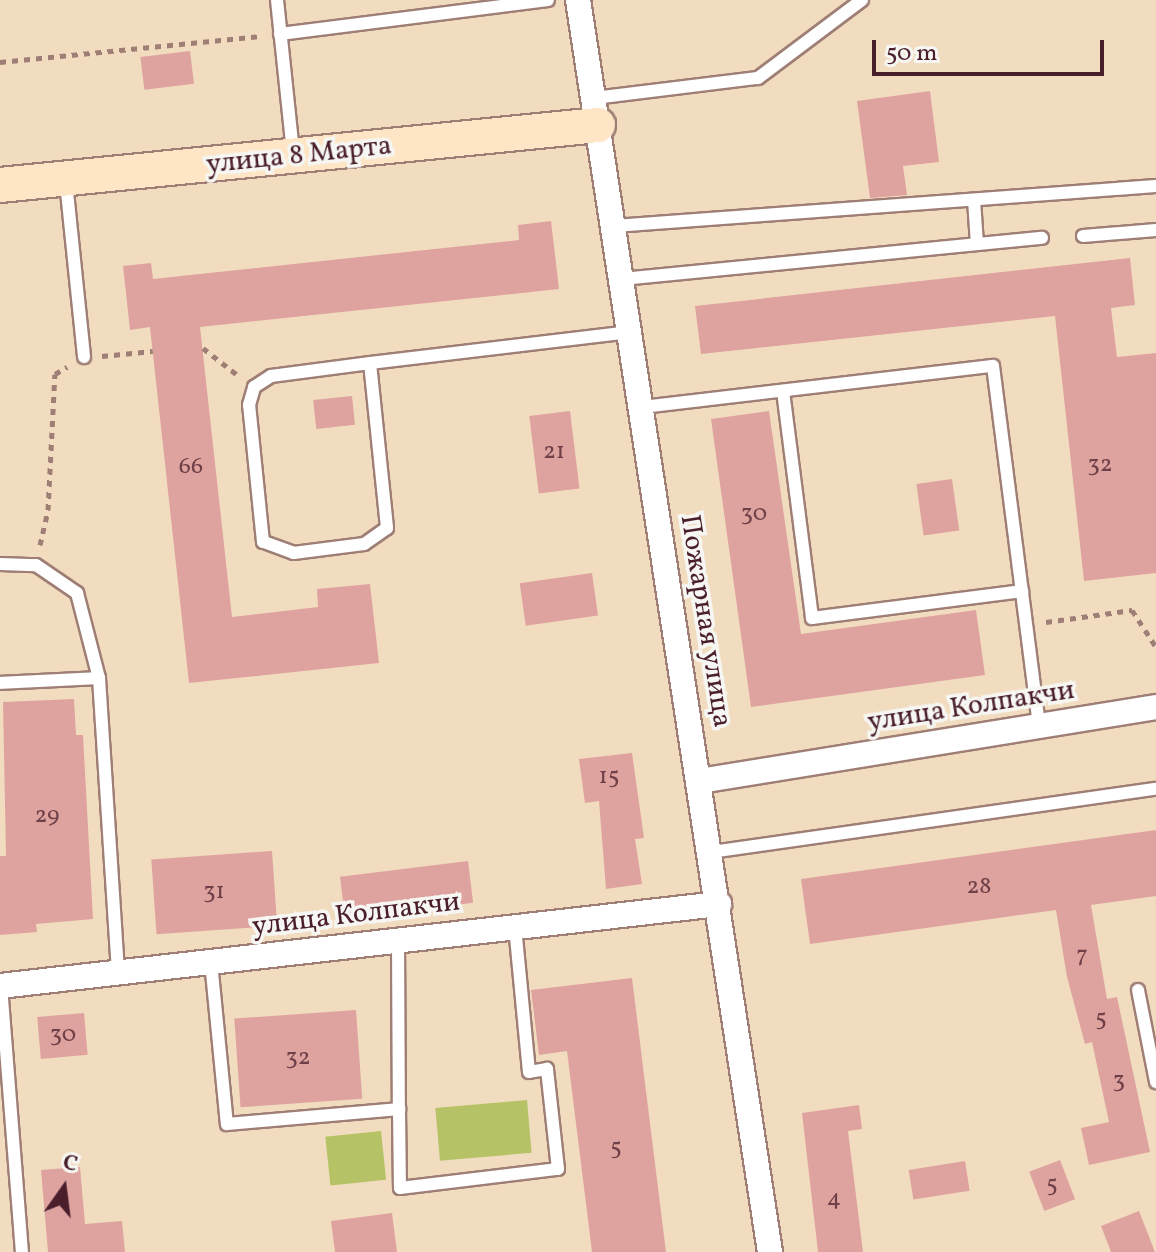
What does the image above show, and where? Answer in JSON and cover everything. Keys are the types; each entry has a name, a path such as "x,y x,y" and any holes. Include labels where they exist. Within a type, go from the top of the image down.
{"street":[{"name":"Пожарная улица","path":"578,0 770,1252"},
{"name":"улица 8 Марта","path":"0,185 293,158 596,111"},
{"name":"улица Колпакчи","path":"700,781 1156,707"},
{"name":"улица Колпакчи","path":"1,986 719,904"}],"lane":[{"path":"277,0 293,158"},
{"path":"280,34 548,0"},
{"path":"596,111 758,78 862,0"},
{"path":"66,179 84,357"},
{"path":"614,226 1156,186"},
{"path":"974,200 977,244"},
{"path":"1083,236 1156,230"},
{"path":"622,279 1042,238"},
{"path":"370,363 387,528 364,544 294,553 263,542 249,405 254,387 271,376 370,363 630,332"},
{"path":"642,407 993,366 1039,726"},
{"path":"783,391 812,618 1022,591"},
{"path":"0,564 36,565 77,593 99,678 118,973"},
{"path":"0,683 99,678"},
{"path":"711,852 1156,789"},
{"path":"398,940 400,1188 558,1169 547,1069 529,1072 515,927"},
{"path":"211,962 227,1124 399,1109"},
{"path":"1,986 22,1252"},
{"path":"1138,990 1156,1082"}],"path":[{"path":"0,62 280,34"},
{"path":"203,348 254,387"},
{"path":"36,565 48,510 55,374 84,357 153,351"},
{"path":"1026,624 1132,610 1156,647"}],"green space":[{"path":"527,1100 532,1153 440,1161 435,1108"},
{"path":"381,1131 386,1180 330,1186 325,1137"}],"building":[{"path":"190,51 194,84 144,90 140,57"},
{"path":"930,91 939,162 903,166 907,195 870,198 857,101"},
{"path":"551,221 559,289 200,327 232,617 318,607 317,589 370,584 379,663 189,683 150,327 130,330 123,266 151,263 153,279 519,240 518,225"},
{"path":"1130,258 1135,305 1111,308 1117,357 1156,353 1156,573 1084,581 1055,316 701,354 695,306"},
{"path":"352,396 355,425 316,429 313,400"},
{"path":"570,411 580,488 539,493 529,416"},
{"path":"769,411 801,634 976,610 985,675 751,707 711,419"},
{"path":"952,479 959,530 924,536 916,484"},
{"path":"592,573 598,616 526,626 520,583"},
{"path":"74,699 76,735 83,735 93,919 36,924 37,932 0,935 0,856 6,856 3,702"},
{"path":"632,753 644,838 635,839 642,884 606,889 599,801 585,803 579,759"},
{"path":"1156,830 1156,896 1091,905 1107,999 1117,997 1150,1152 1089,1165 1081,1128 1109,1122 1092,1042 1085,1044 1067,977 1056,910 810,944 801,879"},
{"path":"272,851 277,926 157,934 151,859"},
{"path":"468,861 473,903 345,918 340,877"},
{"path":"632,978 666,1252 592,1252 567,1051 539,1055 531,990"},
{"path":"356,1010 362,1099 241,1107 234,1019"},
{"path":"84,1013 88,1055 41,1059 37,1017"},
{"path":"859,1105 862,1129 848,1131 863,1252 818,1252 802,1113"},
{"path":"1060,1160 1075,1199 1044,1211 1029,1172"},
{"path":"965,1161 970,1191 913,1200 909,1170"},
{"path":"80,1167 85,1224 122,1221 125,1252 48,1252 41,1170"},
{"path":"1139,1211 1155,1252 1111,1252 1101,1226"},
{"path":"392,1213 397,1252 335,1252 331,1221"}]}
